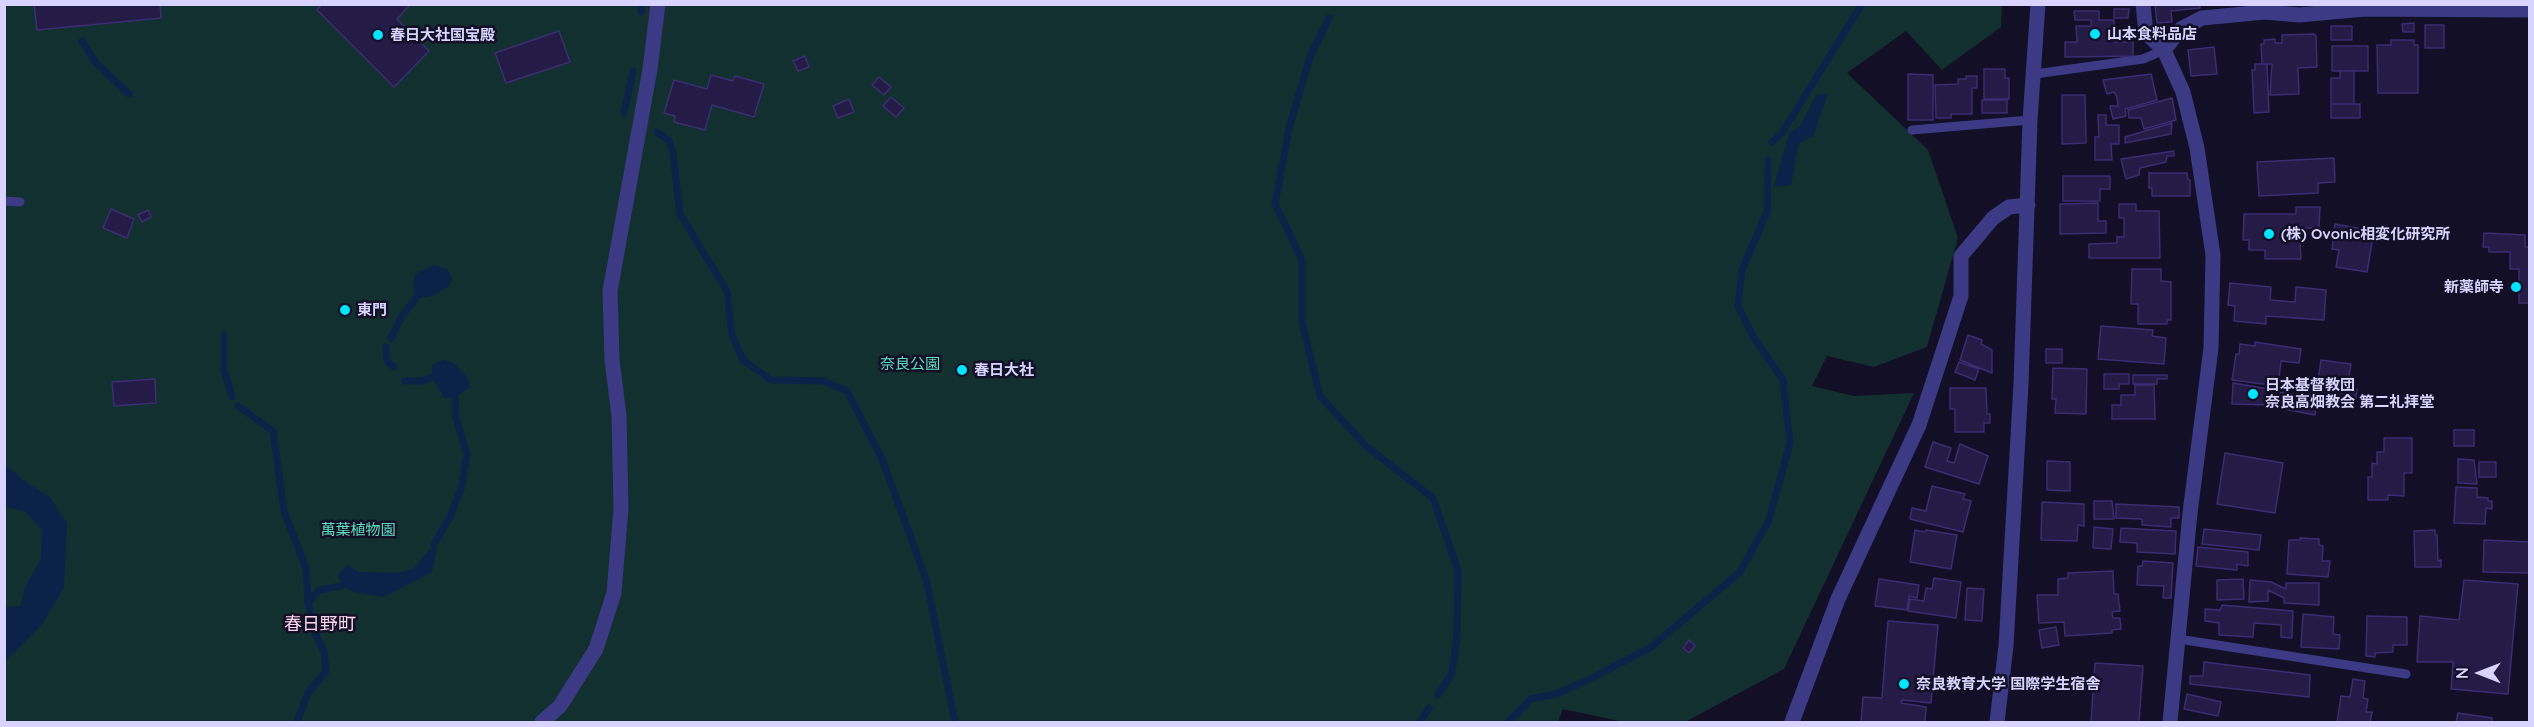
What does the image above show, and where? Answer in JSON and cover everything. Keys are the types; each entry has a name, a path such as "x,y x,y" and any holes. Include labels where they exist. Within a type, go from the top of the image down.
{"street":[{"path":"542,723 560,706 596,649 614,592 621,508 619,416 612,360 610,291 650,69 658,4"},
{"path":"1997,723 2006,646 2028,205 2030,120 2035,74 2038,4"},
{"path":"2143,4 2145,33 2164,50 2183,92 2197,148 2213,255 2211,348 2190,513 2170,723"},
{"path":"2164,50 2181,29 2202,18 2265,12 2299,15 2365,9 2445,7 2529,10"},
{"path":"1792,723 1839,599 1919,425 1961,296 1961,256 1993,218 2009,207 2028,205"}],"lane":[{"path":"2035,74 2143,59 2164,50"},
{"path":"1912,130 2030,120"},
{"path":"4,201 20,202"},
{"path":"2178,639 2406,674"}],"green space":[{"name":"奈良公園","path":"4,5 2002,5 2001,27 1942,70 1906,31 1847,73 1928,150 1958,238 1927,347 1874,367 1827,356 1812,386 1854,396 1914,393 1784,669 1685,722 1624,722 1563,709 1558,722 5,722"}],"water":[{"path":"1828,94 1813,136 1799,143 1791,185 1774,187 1789,132 1800,126 1816,95"},
{"path":"434,265 447,269 452,278 449,286 433,296 416,298 413,287 415,274"},
{"path":"443,360 454,363 468,378 470,387 455,398 444,398 432,377 432,365"},
{"path":"5,464 27,483 50,497 67,523 64,588 41,626 5,661 5,607 20,606 26,585 41,559 42,530 24,511 5,507"},
{"path":"434,544 437,549 432,572 384,597 355,592 341,586 338,575 347,564 358,572 398,573 413,569"}],"building":[{"path":"34,4 160,4 161,18 37,30"},
{"name":"春日大社国宝殿","path":"322,4 411,4 397,19 429,51 394,87 317,10"},
{"path":"2155,4 2200,4 2200,8 2171,11 2172,22 2157,23"},
{"path":"2114,9 2129,9 2128,18 2114,18"},
{"name":"山本食料品店","path":"2074,11 2099,11 2099,20 2114,20 2115,42 2133,42 2133,56 2065,57 2065,42 2077,42 2076,26 2091,26 2091,20 2075,20"},
{"path":"2414,23 2414,32 2403,32 2402,24"},
{"path":"2425,25 2444,25 2444,48 2425,48"},
{"path":"2331,26 2352,26 2352,40 2331,40"},
{"path":"559,31 570,62 506,83 495,53"},
{"path":"2314,34 2316,36 2317,67 2298,68 2299,94 2270,95 2272,64 2262,64 2261,44 2264,44 2264,40 2275,39 2275,43 2282,43 2282,35"},
{"path":"2391,40 2414,40 2414,45 2418,45 2418,93 2378,93 2377,45 2391,45"},
{"path":"2332,46 2368,46 2368,71 2332,71"},
{"path":"2214,47 2217,74 2191,76 2188,50"},
{"path":"805,56 809,67 798,71 793,61"},
{"path":"2255,64 2267,64 2269,112 2254,113 2252,70 2255,70"},
{"path":"1984,69 2005,69 2005,78 2009,78 2009,99 1984,99"},
{"path":"2340,71 2354,71 2354,104 2331,104 2331,78 2340,78"},
{"path":"1908,74 1933,75 1933,120 1908,120"},
{"path":"2151,74 2157,100 2125,109 2126,116 2113,119 2110,106 2118,106 2117,97 2114,92 2107,94 2103,80"},
{"path":"711,75 733,81 735,76 764,84 754,117 712,105 705,130 674,122 675,116 664,113 674,80 707,89"},
{"path":"1966,76 1977,76 1977,88 1972,88 1972,114 1951,114 1951,118 1936,118 1935,85 1958,84 1958,79 1966,79"},
{"path":"879,77 891,87 884,95 872,85"},
{"path":"2062,95 2085,95 2086,143 2062,144"},
{"path":"891,97 904,108 896,117 883,106"},
{"path":"2172,98 2176,120 2144,129 2141,118 2129,118 2128,110"},
{"path":"849,99 854,112 838,118 833,106"},
{"path":"1982,100 2007,100 2007,113 1982,113"},
{"path":"2331,104 2360,104 2360,118 2331,118"},
{"path":"2098,115 2106,115 2106,125 2119,125 2119,144 2111,144 2112,160 2095,160 2095,137 2099,137"},
{"path":"2172,123 2171,134 2125,143 2125,137"},
{"path":"2174,151 2174,156 2167,156 2166,162 2140,168 2139,175 2126,179 2121,159"},
{"path":"2334,158 2335,182 2318,183 2318,193 2259,196 2257,162"},
{"path":"2149,173 2187,173 2188,180 2190,180 2190,196 2152,196 2152,188 2149,188"},
{"path":"2063,176 2110,176 2110,189 2100,189 2100,201 2063,201"},
{"path":"2098,203 2098,221 2106,221 2106,233 2060,234 2060,204"},
{"path":"2119,204 2136,204 2136,211 2159,211 2160,258 2089,258 2089,244 2117,243 2117,237 2124,237 2124,218 2119,218"},
{"name":"(株) Ovonic相変化研究所","path":"2296,207 2320,207 2319,228 2295,228 2295,240 2300,240 2301,259 2265,259 2265,250 2249,250 2249,240 2243,240 2244,214 2296,214"},
{"path":"111,209 134,219 127,238 103,228"},
{"path":"148,210 151,217 142,222 138,215"},
{"path":"2335,224 2374,231 2367,272 2336,267 2339,250 2332,249"},
{"path":"2484,233 2525,235 2525,247 2530,247 2530,303 2519,303 2519,269 2510,269 2510,252 2489,252 2489,247 2483,247"},
{"path":"2132,269 2161,269 2161,281 2171,282 2171,320 2167,320 2167,324 2138,324 2138,304 2131,304"},
{"path":"2230,283 2271,287 2270,300 2295,302 2296,287 2326,290 2324,320 2266,316 2266,324 2234,321 2235,306 2228,305"},
{"path":"2101,326 2153,330 2152,336 2166,338 2164,364 2098,359"},
{"path":"1968,335 1982,340 1981,344 1992,350 1992,373 1960,360"},
{"path":"2255,342 2301,349 2299,363 2281,361 2278,386 2232,380 2240,344 2255,346"},
{"path":"2046,349 2062,349 2062,363 2046,363"},
{"path":"2321,360 2351,364 2347,388 2357,389 2355,404 2331,401 2331,397 2316,395"},
{"path":"1959,362 1979,369 1975,380 1955,372"},
{"path":"2053,368 2087,369 2086,414 2055,413 2056,399 2052,399"},
{"path":"2104,374 2129,374 2129,384 2119,384 2119,389 2104,389"},
{"path":"2133,375 2167,375 2167,379 2157,379 2157,384 2133,384"},
{"path":"155,379 156,403 114,406 112,382"},
{"name":"日本基督教団 奈良高畑教会 第二礼拝堂","path":"2233,383 2275,390 2275,397 2271,397 2270,405 2232,404"},
{"path":"2135,385 2154,385 2155,419 2112,419 2112,405 2121,405 2121,395 2135,395"},
{"path":"1950,388 1986,388 1987,414 1990,414 1990,423 1984,423 1984,432 1955,432 1955,409 1950,409"},
{"path":"2280,392 2317,397 2315,415 2274,407 2273,399 2279,398"},
{"path":"2454,430 2474,430 2474,446 2454,446"},
{"path":"2384,438 2412,438 2412,473 2404,473 2404,496 2388,495 2388,500 2368,500 2368,477 2372,477 2372,463 2377,464 2377,452 2384,452"},
{"path":"1933,442 1951,448 1947,461 1954,463 1960,444 1988,456 1979,484 1925,467"},
{"path":"2225,453 2283,463 2275,513 2217,504"},
{"path":"2458,459 2474,460 2477,484 2458,483"},
{"path":"2047,461 2070,462 2070,491 2047,490"},
{"path":"2479,462 2496,462 2496,477 2479,477"},
{"path":"1932,486 1965,494 1963,499 1971,501 1963,532 1910,519 1912,508 1926,511"},
{"path":"2456,487 2477,488 2477,497 2488,498 2488,501 2492,501 2492,509 2486,508 2485,524 2454,523"},
{"path":"2094,501 2112,501 2114,519 2094,519"},
{"path":"2042,502 2084,504 2084,526 2078,525 2077,541 2041,540"},
{"path":"2116,504 2179,507 2179,518 2171,518 2171,527 2142,525 2142,519 2116,518"},
{"path":"2094,527 2113,529 2111,549 2093,548"},
{"path":"2121,528 2176,531 2175,554 2137,552 2137,543 2120,542"},
{"path":"2204,529 2261,535 2259,550 2202,544"},
{"path":"1915,530 1957,535 1951,569 1910,562"},
{"path":"2435,530 2438,561 2441,560 2441,567 2415,567 2414,531"},
{"path":"2300,538 2319,539 2319,545 2323,546 2322,561 2330,561 2328,577 2287,574 2289,540 2300,540"},
{"path":"2484,540 2530,542 2530,573 2483,572"},
{"path":"2198,547 2248,552 2248,566 2237,564 2237,570 2196,566"},
{"path":"2143,561 2173,563 2171,598 2163,598 2164,586 2137,585 2138,566 2142,566"},
{"path":"2113,571 2114,594 2118,594 2120,611 2112,612 2113,618 2120,618 2121,629 2112,630 2112,633 2065,636 2064,622 2039,623 2037,595 2058,595 2058,579 2068,578 2068,573"},
{"path":"1934,578 1961,582 1956,618 1908,611 1910,599 1924,601 1926,588 1932,589"},
{"path":"1879,579 1919,585 1917,598 1909,596 1907,610 1875,606"},
{"path":"2243,579 2244,599 2217,600 2217,580"},
{"path":"2250,580 2271,582 2286,589 2286,583 2319,583 2319,605 2284,603 2284,598 2268,590 2268,601 2249,602"},
{"path":"2464,580 2518,584 2508,694 2451,689 2453,662 2417,662 2420,616 2459,620"},
{"path":"1967,588 1984,589 1982,621 1965,620"},
{"path":"2222,605 2293,611 2292,638 2281,637 2281,625 2254,623 2253,637 2219,635 2219,623 2205,621 2205,609 2220,610"},
{"path":"2303,614 2334,617 2333,634 2340,635 2339,649 2301,647"},
{"path":"2367,616 2407,617 2407,645 2393,645 2393,652 2375,653 2375,657 2366,656"},
{"path":"1888,621 1938,625 1931,703 1902,700 1901,703 1926,707 1925,722 1861,722 1863,697 1882,698"},
{"path":"2056,627 2059,645 2042,648 2039,630"},
{"path":"1689,640 1695,646 1689,653 1683,648"},
{"path":"2204,662 2310,675 2309,697 2190,684 2190,676 2203,676"},
{"path":"2095,663 2143,666 2139,722 2091,722"},
{"path":"2353,679 2365,681 2363,698 2368,699 2366,712 2372,712 2370,722 2337,722 2341,696 2350,697"},
{"path":"2187,694 2221,702 2218,716 2184,709"},
{"path":"2458,713 2492,718 2492,722 2456,722"}],"waterway":[{"path":"641,4 641,12"},
{"path":"1772,142 1782,133 1862,4"},
{"path":"1329,18 1310,57 1289,128 1275,204 1302,260 1302,322 1320,396 1366,446 1433,498 1458,571 1457,635 1452,673 1438,695"},
{"path":"82,41 96,63 129,94"},
{"path":"624,113 633,71"},
{"path":"657,132 669,141 673,153 680,214 727,291 732,335 743,360 771,380 823,381 847,391 882,459 926,579 955,722"},
{"path":"1508,722 1531,699 1556,694 1650,648 1740,572 1769,520 1790,443 1783,380 1754,338 1738,306 1742,270 1767,212 1768,160"},
{"path":"391,338 402,316 416,298"},
{"path":"224,335 224,370 232,397"},
{"path":"386,347 387,361 394,367"},
{"path":"405,381 423,381 432,377 440,380"},
{"path":"434,544 450,517 461,489 467,454 456,418 455,398 451,391"},
{"path":"238,406 273,431 284,511 306,568 308,603 312,619"},
{"path":"308,603 319,590 341,586"},
{"path":"297,722 308,693 326,671 324,652 315,633"},
{"path":"1420,722 1429,708"}],"place":[{"name":"山本食料品店","path":"2095,34"},
{"name":"春日大社国宝殿","path":"378,35"},
{"name":"(株) Ovonic相変化研究所","path":"2269,234"},
{"name":"新薬師寺","path":"2516,287"},
{"name":"東門","path":"345,310"},
{"name":"春日大社","path":"962,370"},
{"name":"日本基督教団 奈良高畑教会 第二礼拝堂","path":"2253,394"},
{"name":"奈良教育大学 国際学生宿舎","path":"1904,684"}],"district":[{"name":"春日野町","path":"320,625"}],"park label":[{"name":"萬葉植物園","path":"358,530"}]}
